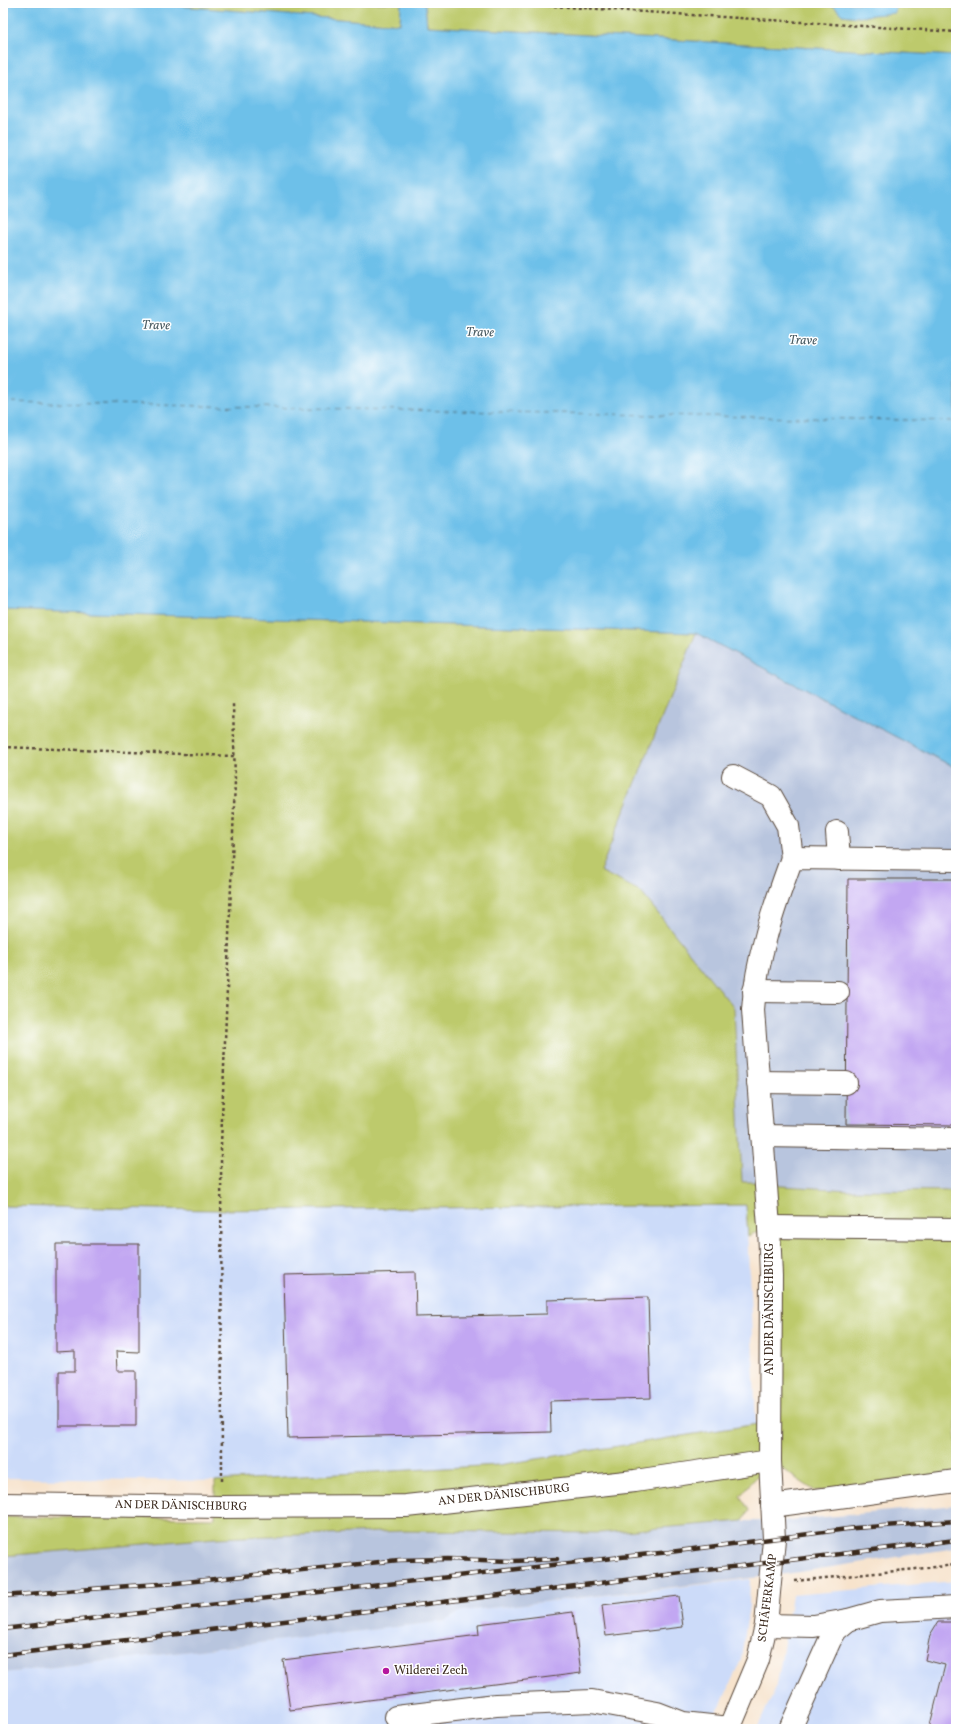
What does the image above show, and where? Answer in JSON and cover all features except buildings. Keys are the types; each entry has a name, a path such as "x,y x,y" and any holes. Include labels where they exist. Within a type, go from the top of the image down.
{"street":[{"path":"733,776 771,796 788,826 792,858 956,860"},
{"path":"837,832 839,859"},
{"name":"AN DER DÄNISCHBURG","path":"3,1504 222,1507 406,1506 635,1481 770,1461 771,1276 766,1182 753,1010 754,990 773,909 792,858"},
{"path":"754,990 838,992"},
{"path":"758,1082 846,1083"},
{"path":"762,1136 956,1139"},
{"name":"AN DER DÄNISCHBURG","path":"769,1227 956,1229"},
{"name":"SCHÄFERKAMP","path":"729,1728 758,1660 766,1625 774,1540 770,1461"},
{"path":"772,1506 956,1481"},
{"path":"766,1625 814,1626 848,1620 880,1611 956,1607"},
{"path":"790,1729 830,1640 836,1630 848,1620"},
{"path":"396,1717 496,1705 592,1701 657,1713 683,1723 729,1728"}],"path":[{"path":"506,3 956,32"},
{"path":"222,1507 221,1145 235,781 233,704"},
{"path":"3,747 234,756"},
{"path":"771,1583 956,1565"}],"shaded area":[{"path":"696,633 956,768 956,1191 850,1190 781,1186 766,1182 741,1182 734,1008 600,871"},
{"path":"746,1205 756,1424 499,1465 215,1481 3,1478 3,1206 214,1210"},
{"path":"956,1505 956,1548 786,1574 462,1611 445,1621 3,1673 3,1556 215,1538 404,1531 599,1533 743,1521 781,1521"},
{"path":"750,1579 749,1606 741,1659 720,1707 703,1729 646,1729 635,1726 599,1729 3,1729 3,1673 445,1621 462,1611"},
{"path":"956,1581 956,1729 757,1729 777,1685 792,1595"}],"green space":[{"path":"141,3 401,3 400,24"},
{"path":"425,3 783,3 834,6 842,15 859,17 873,15 865,3 956,3 956,56 427,26"},
{"path":"3,610 696,633 600,871 640,891 734,1008 742,1182 766,1182 781,1186 850,1190 956,1191 956,1472 815,1491 770,1461 740,1496 749,1510 743,1521 599,1533 404,1531 215,1538 3,1556 3,1517 215,1518 215,1481 499,1465 770,1422 769,1227 748,1236 746,1205 214,1210 3,1206"}],"water":[{"name":"Trave","path":"3,3 141,3 400,24 401,3 425,3 427,26 956,56 956,768 696,633 3,610"},
{"path":"783,3 896,3 895,13 859,17 842,15 834,6"}],"ferry route":[{"path":"3,402 956,421"}],"railway":[{"path":"3,1629 670,1552 855,1528 956,1521"},
{"path":"3,1655 956,1540"},
{"path":"3,1596 176,1583 399,1560 448,1559 514,1561 557,1559"}],"place":[{"name":"Wilderei Zech","path":"386,1671"}]}
